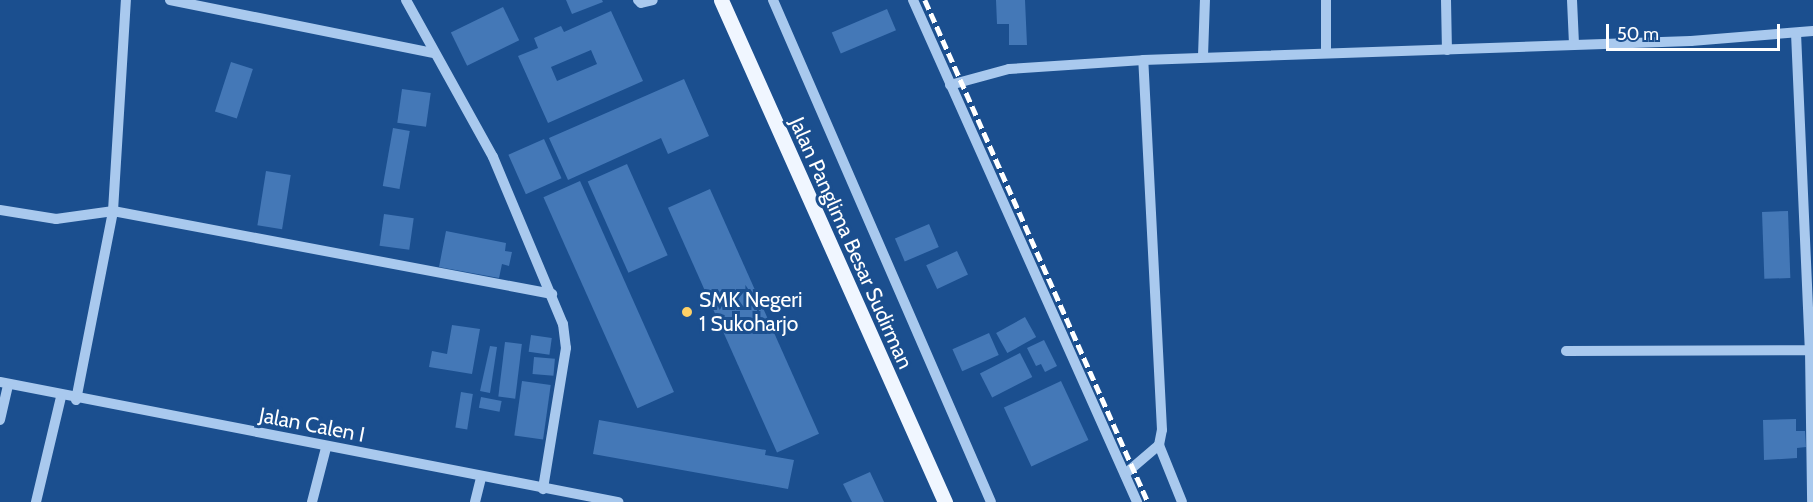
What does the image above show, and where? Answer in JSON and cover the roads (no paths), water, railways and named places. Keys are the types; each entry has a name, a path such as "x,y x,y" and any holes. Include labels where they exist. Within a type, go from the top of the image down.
{"main road":[{"name":"Jalan Panglima Besar Sudirman","path":"721,0 945,502"}],"street":[{"path":"76,400 113,211 126,0"},
{"path":"170,0 434,53"},
{"path":"406,0 493,157 563,324 566,348 543,489"},
{"path":"638,0 653,0"},
{"path":"773,0 991,502"},
{"path":"913,0 1137,502"},
{"path":"1203,56 1205,0"},
{"path":"1326,0 1326,53"},
{"path":"1446,0 1447,50"},
{"path":"1572,0 1574,44"},
{"path":"950,85 1009,69 1203,56 1447,50 1813,31"},
{"path":"1796,33 1810,263 1812,502"},
{"path":"1143,60 1162,429 1159,445 1182,502"},
{"path":"0,210 56,219 113,211 552,294"},
{"path":"1566,351 1811,350"},
{"path":"0,420 4,384"},
{"name":"Jalan Calen I","path":"4,384 481,478 618,502"},
{"path":"36,502 61,397"},
{"path":"1125,474 1159,445"},
{"path":"312,502 326,448"},
{"path":"476,502 481,478"}],"railway":[{"path":"925,0 1148,502"}],"place":[{"name":"SMK Negeri 1 Sukoharjo","path":"687,312"}]}
